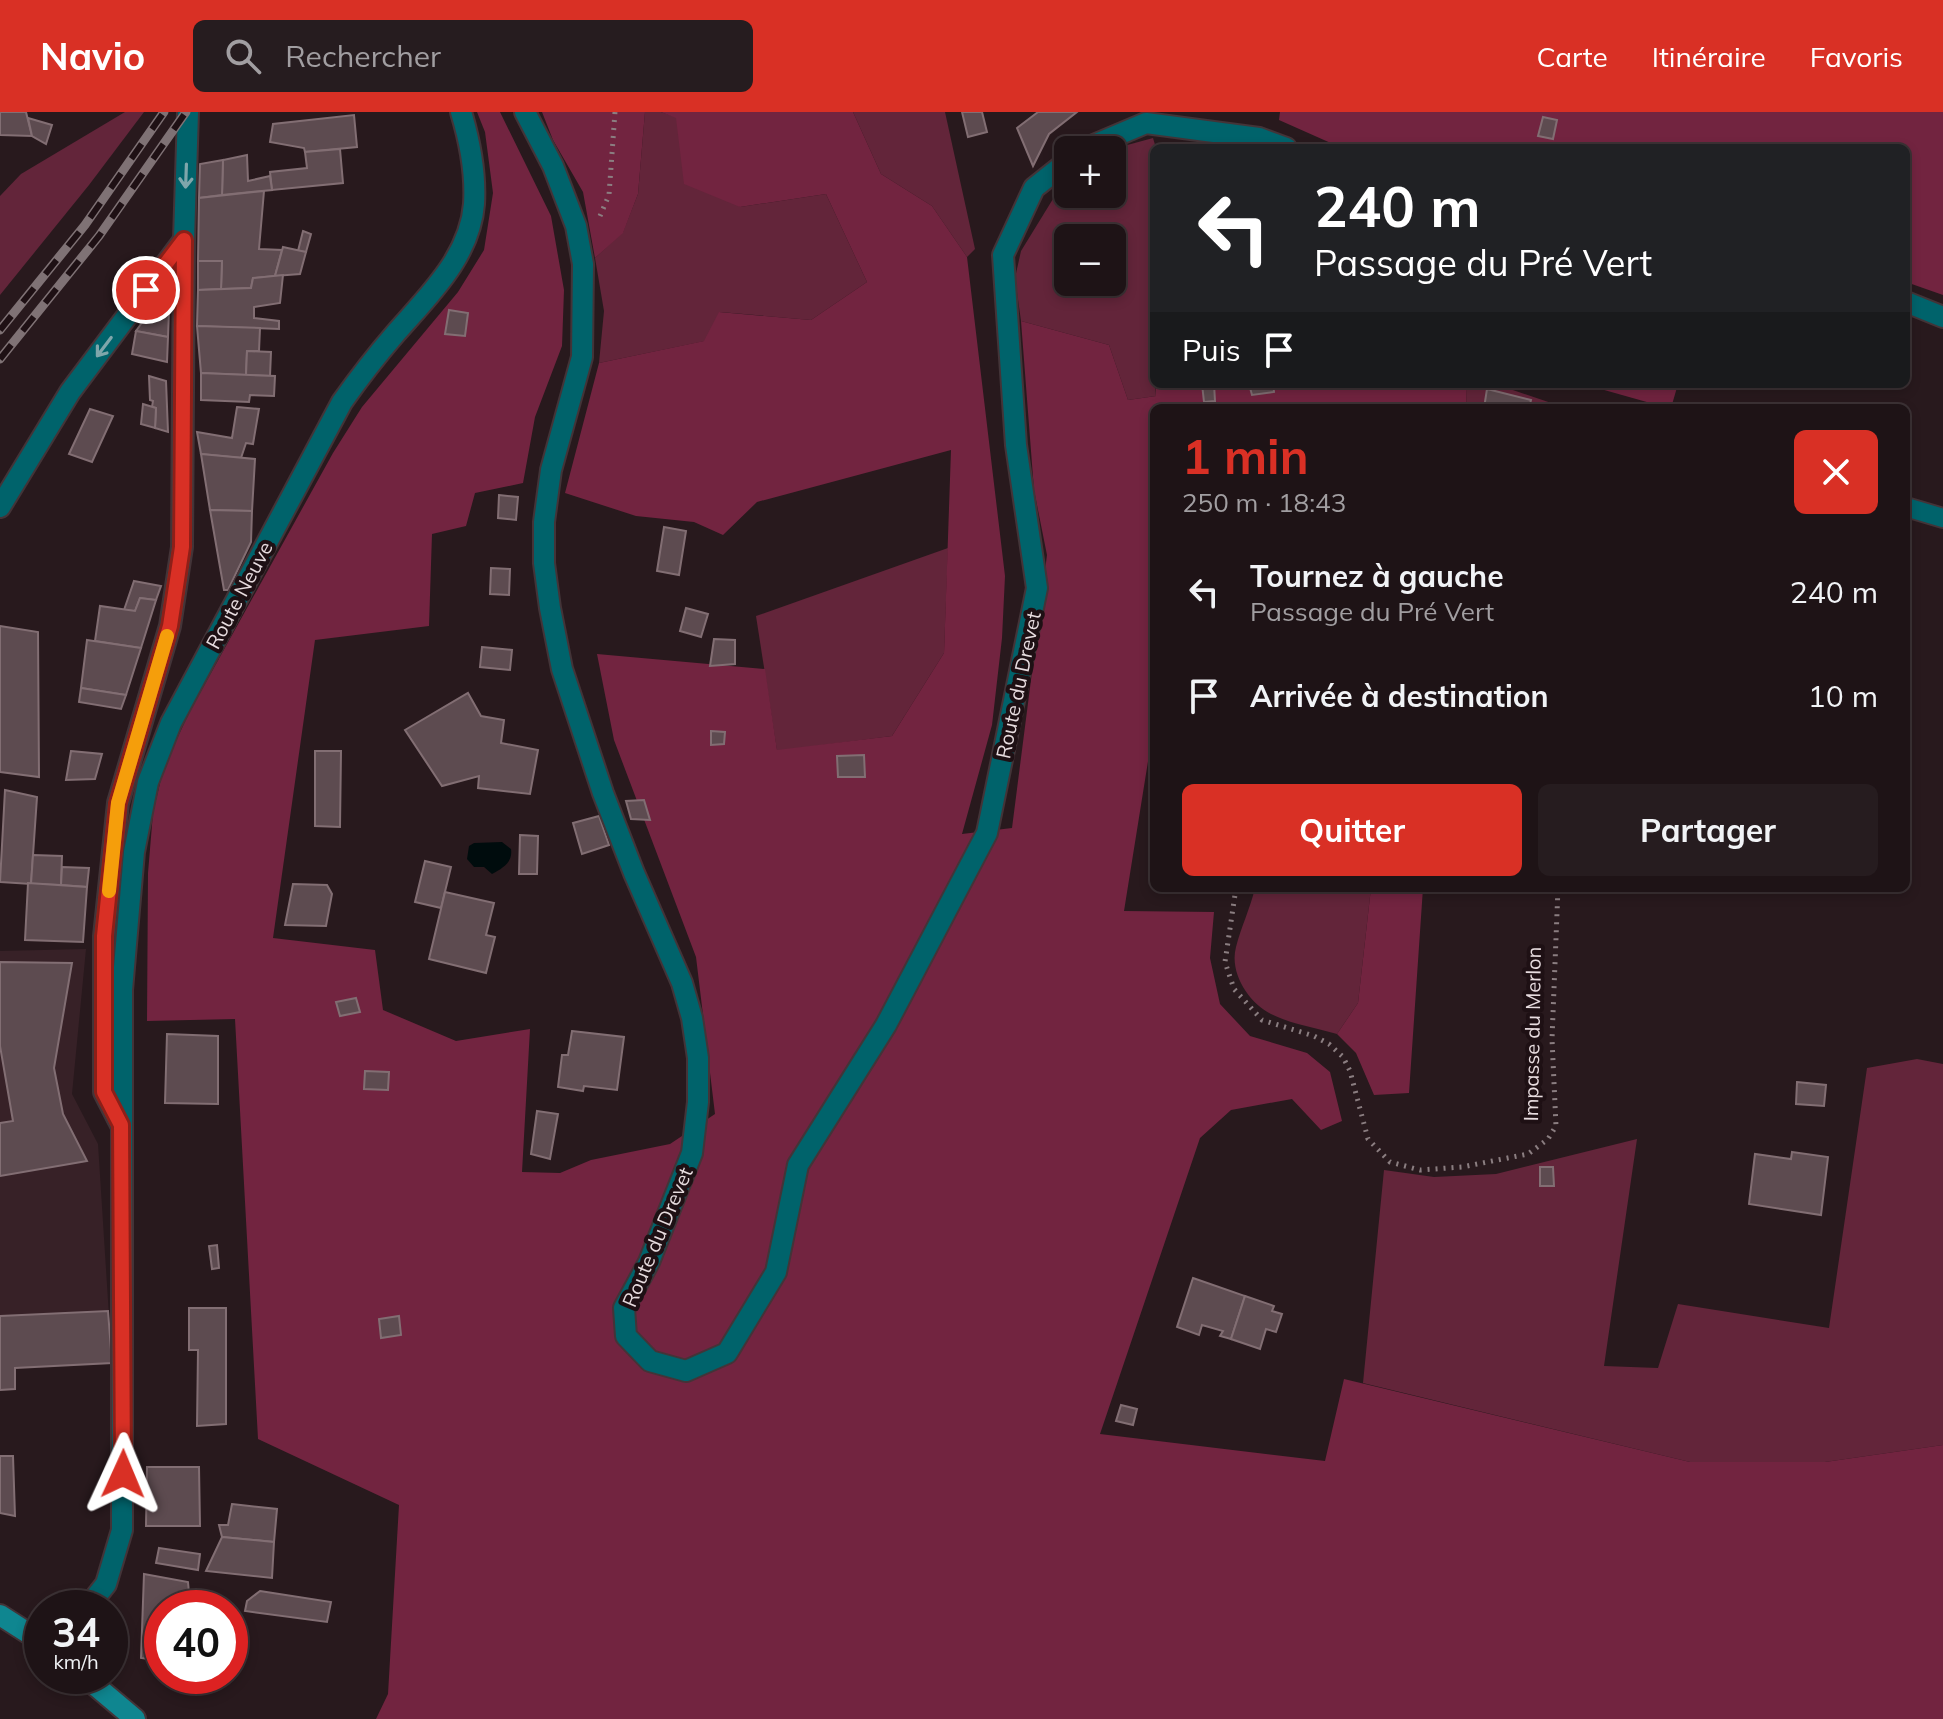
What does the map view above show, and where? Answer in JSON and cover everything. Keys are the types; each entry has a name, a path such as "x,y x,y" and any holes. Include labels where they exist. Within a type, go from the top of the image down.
{"main road":[{"path":"0,1615 24,1630"},
{"path":"105,1694 135,1719"}],"street":[{"path":"121,1125 104,1092 104,936 118,803 170,626 182,547 188,112"},
{"name":"Route Neuve","path":"101,1590 106,1584 122,1530 122,990 134,852 148,782 171,723 342,402 368,366 441,282 462,246 474,206 472,151 461,112"},
{"name":"Route du Drevet","path":"525,112 553,166 576,226 583,264 582,357 551,470 544,522 544,563 550,608 562,669 603,793 682,983 692,1018 698,1058 698,1102 692,1153 649,1262 624,1308 626,1336 650,1361 686,1371 727,1353 776,1272 798,1165 886,1025 987,833 1037,588 1016,445 1003,255 1034,188 1054,172"},
{"path":"1115,136 1146,123 1259,138 1275,144"},
{"path":"0,507 70,392 184,240"},
{"path":"1910,304 1943,317"}],"lane":[{"path":"1910,508 1943,518"}],"path":[{"path":"576,226 596,224 609,195 615,112"},
{"name":"Impasse du Merlon","path":"1235,892 1225,962 1234,989 1262,1020 1314,1036 1343,1057 1350,1071 1368,1139 1390,1162 1420,1170 1462,1167 1528,1154 1548,1139 1556,1126 1552,1039 1558,892"}],"shaded area":[{"path":"125,112 144,112 0,295 0,196 21,174"},
{"path":"477,112 500,112 551,216 564,290 562,346 535,417 523,483 475,493 466,526 432,534 429,626 315,640 273,938 375,950 383,1010 456,1041 530,1029 522,1172 560,1173 591,1160 670,1144 715,1114 696,957 614,740 597,654 765,669 777,750 892,736 944,653 951,450 757,502 723,535 694,522 636,516 565,493 599,363 704,341 719,312 811,320 867,282 826,194 740,207 684,184 676,118 661,112 853,112 881,174 932,206 967,257 1005,576 1002,638 992,725 962,834 1012,828 1047,555 1034,490 1021,321 1109,345 1128,400 1156,396 1156,388 1467,388 1466,404 1150,404 1150,749 1124,911 1214,912 1210,958 1220,1004 1250,1036 1307,1053 1330,1072 1342,1121 1321,1130 1292,1099 1231,1110 1200,1138 1100,1434 1325,1461 1344,1379 1690,1462 1825,1462 1943,1445 1943,1719 376,1719 388,1694 399,1505 258,1439 235,1019 147,1021 148,873 153,813 164,766 191,709 333,453 362,407 458,292 484,250 493,193 485,132"},
{"path":"542,112 645,112 638,194 623,233 595,258 583,192 553,140"},
{"path":"645,112 661,112 676,117 740,207 826,194 867,282 811,320 720,312 705,341 599,363 604,311 595,258 623,232 638,194"},
{"path":"853,112 945,112 975,249 967,257 932,206 881,174"},
{"path":"1280,112 1943,112 1943,295 1910,283 1910,144 1333,144 1279,120"},
{"path":"1153,138 1155,144 1150,144 1150,388 1156,388 1156,396 1128,400 1109,345 1021,321 1015,278 1021,251 1054,197 1054,208 1126,208 1126,145"},
{"path":"1467,388 1507,388 1554,404 1466,404"},
{"path":"1597,388 1677,388 1672,404 1654,404"},
{"path":"948,548 944,653 892,736 777,751 756,616"},
{"path":"502,842 511,849 510,858 492,874 484,867 474,867 467,859 469,846 474,843"},
{"path":"1254,892 1371,892 1358,1003 1337,1034 1271,1014 1248,995 1238,977 1235,957"},
{"path":"1371,892 1423,892 1409,1093 1374,1095 1356,1053 1337,1034 1358,1003"},
{"path":"86,949 72,1094 98,1144 112,1363 15,1368 15,1389 0,1390 0,951"},
{"path":"1917,1059 1943,1064 1943,1445 1825,1462 1690,1462 1363,1383 1384,1170 1434,1177 1496,1174 1637,1139 1604,1366 1658,1368 1678,1304 1829,1328 1867,1068"}],"building":[{"path":"0,112 26,112 32,136 0,135"},
{"path":"962,112 982,112 987,132 968,137"},
{"path":"1038,112 1077,112 1049,134 1033,166 1017,128"},
{"path":"354,115 357,147 305,152 304,148 270,142 273,124"},
{"path":"1543,117 1557,120 1553,139 1538,136"},
{"path":"28,118 52,125 46,144 32,136"},
{"path":"340,149 343,183 272,190 270,172 307,168 305,152"},
{"path":"247,155 248,181 270,176 272,190 222,195 223,160"},
{"path":"223,160 222,195 199,198 200,164"},
{"path":"264,191 259,249 282,250 275,276 253,278 251,288 221,289 222,261 198,261 199,198"},
{"path":"303,231 311,234 306,252 298,251"},
{"path":"283,247 306,252 300,274 275,276"},
{"path":"198,261 222,261 221,289 198,290"},
{"path":"283,275 280,303 254,307 254,318 279,321 279,329 197,326 198,290 251,288 253,278"},
{"path":"170,283 168,337 136,331"},
{"path":"449,310 468,313 465,336 445,334"},
{"path":"197,326 260,328 259,351 247,351 246,375 201,373"},
{"path":"136,331 168,337 167,362 132,354"},
{"path":"247,351 271,352 270,376 246,375"},
{"path":"201,373 275,376 274,396 250,395 249,402 201,400"},
{"path":"149,376 166,381 168,432 155,428 156,408 152,407 153,401 150,400"},
{"path":"1202,388 1214,388 1215,401 1204,402"},
{"path":"1250,388 1274,388 1274,392 1252,395"},
{"path":"1487,389 1531,400 1530,404 1485,404"},
{"path":"143,404 156,408 155,428 141,424"},
{"path":"237,407 259,409 253,444 246,443 241,458 201,454 197,432 232,438"},
{"path":"90,409 113,416 92,462 69,454"},
{"path":"201,454 255,459 252,511 210,510"},
{"path":"499,495 518,497 516,520 498,518"},
{"path":"210,510 252,511 251,542 228,590 224,590"},
{"path":"664,527 686,531 679,575 657,571"},
{"path":"491,568 510,569 509,595 490,594"},
{"path":"134,581 161,586 156,600 140,598 135,611 124,610"},
{"path":"140,598 156,600 141,648 95,641 100,606 135,611"},
{"path":"686,608 708,614 701,637 680,631"},
{"path":"0,626 38,632 39,777 0,772"},
{"path":"714,639 735,640 735,664 710,666"},
{"path":"87,640 141,648 126,695 81,688"},
{"path":"482,647 512,650 510,670 480,667"},
{"path":"81,688 126,695 121,709 79,702"},
{"path":"468,693 481,716 504,720 501,743 538,750 530,794 478,788 479,776 442,786 405,730"},
{"path":"711,731 725,732 724,744 711,745"},
{"path":"71,751 102,754 95,779 66,780"},
{"path":"315,751 341,751 340,827 315,826"},
{"path":"864,755 865,777 838,777 837,756"},
{"path":"5,790 37,797 31,884 0,882"},
{"path":"644,800 650,820 631,819 626,801"},
{"path":"599,816 609,845 582,854 573,823"},
{"path":"520,835 538,836 537,874 519,874"},
{"path":"33,855 62,856 61,885 31,884"},
{"path":"425,861 451,867 441,908 415,902"},
{"path":"62,867 89,868 87,887 61,885"},
{"path":"28,883 87,887 83,942 25,940"},
{"path":"293,884 327,885 332,894 326,926 285,925"},
{"path":"445,892 494,903 486,935 495,937 486,973 429,959"},
{"path":"0,962 72,963 54,1068 63,1114 87,1161 0,1176 0,1123 13,1121 0,1046"},
{"path":"356,998 360,1012 340,1016 336,1002"},
{"path":"572,1031 624,1037 617,1090 584,1086 583,1091 558,1087 562,1055 568,1055"},
{"path":"167,1034 218,1036 218,1104 165,1103"},
{"path":"365,1071 389,1072 388,1090 364,1089"},
{"path":"1797,1082 1826,1085 1824,1106 1796,1104"},
{"path":"537,1111 558,1114 550,1159 531,1154"},
{"path":"1792,1152 1828,1157 1821,1215 1749,1204 1755,1154 1791,1159"},
{"path":"1540,1167 1553,1167 1554,1186 1540,1186"},
{"path":"217,1245 219,1268 212,1269 209,1246"},
{"path":"1193,1278 1245,1296 1231,1339 1220,1336 1223,1331 1202,1325 1199,1335 1177,1327"},
{"path":"1245,1296 1274,1306 1272,1311 1282,1314 1276,1332 1266,1329 1260,1349 1231,1339"},
{"path":"189,1308 226,1308 226,1424 197,1426 198,1350 189,1350"},
{"path":"108,1311 112,1363 15,1368 15,1389 0,1390 0,1316"},
{"path":"399,1316 401,1335 381,1338 379,1319"},
{"path":"1121,1405 1137,1409 1133,1425 1116,1421"},
{"path":"0,1456 13,1456 15,1516 0,1513"},
{"path":"147,1467 199,1467 200,1526 146,1526"},
{"path":"232,1504 277,1509 274,1542 222,1537 219,1525 228,1525"},
{"path":"222,1537 274,1542 272,1578 206,1571"},
{"path":"159,1548 200,1554 198,1570 156,1563"},
{"path":"144,1574 188,1582 189,1590 144,1590 144,1658 141,1658"},
{"path":"260,1591 331,1602 327,1622 248,1611 248,1600"}],"railway":[{"path":"0,330 85,225 164,112"},
{"path":"0,359 99,236 186,112"}],"slow traffic":[{"path":"109,891 118,803 167,636"}],"route":[{"path":"123,1474 121,1125 104,1092 104,936 118,803 170,626 182,547 184,240 146,290"}]}
